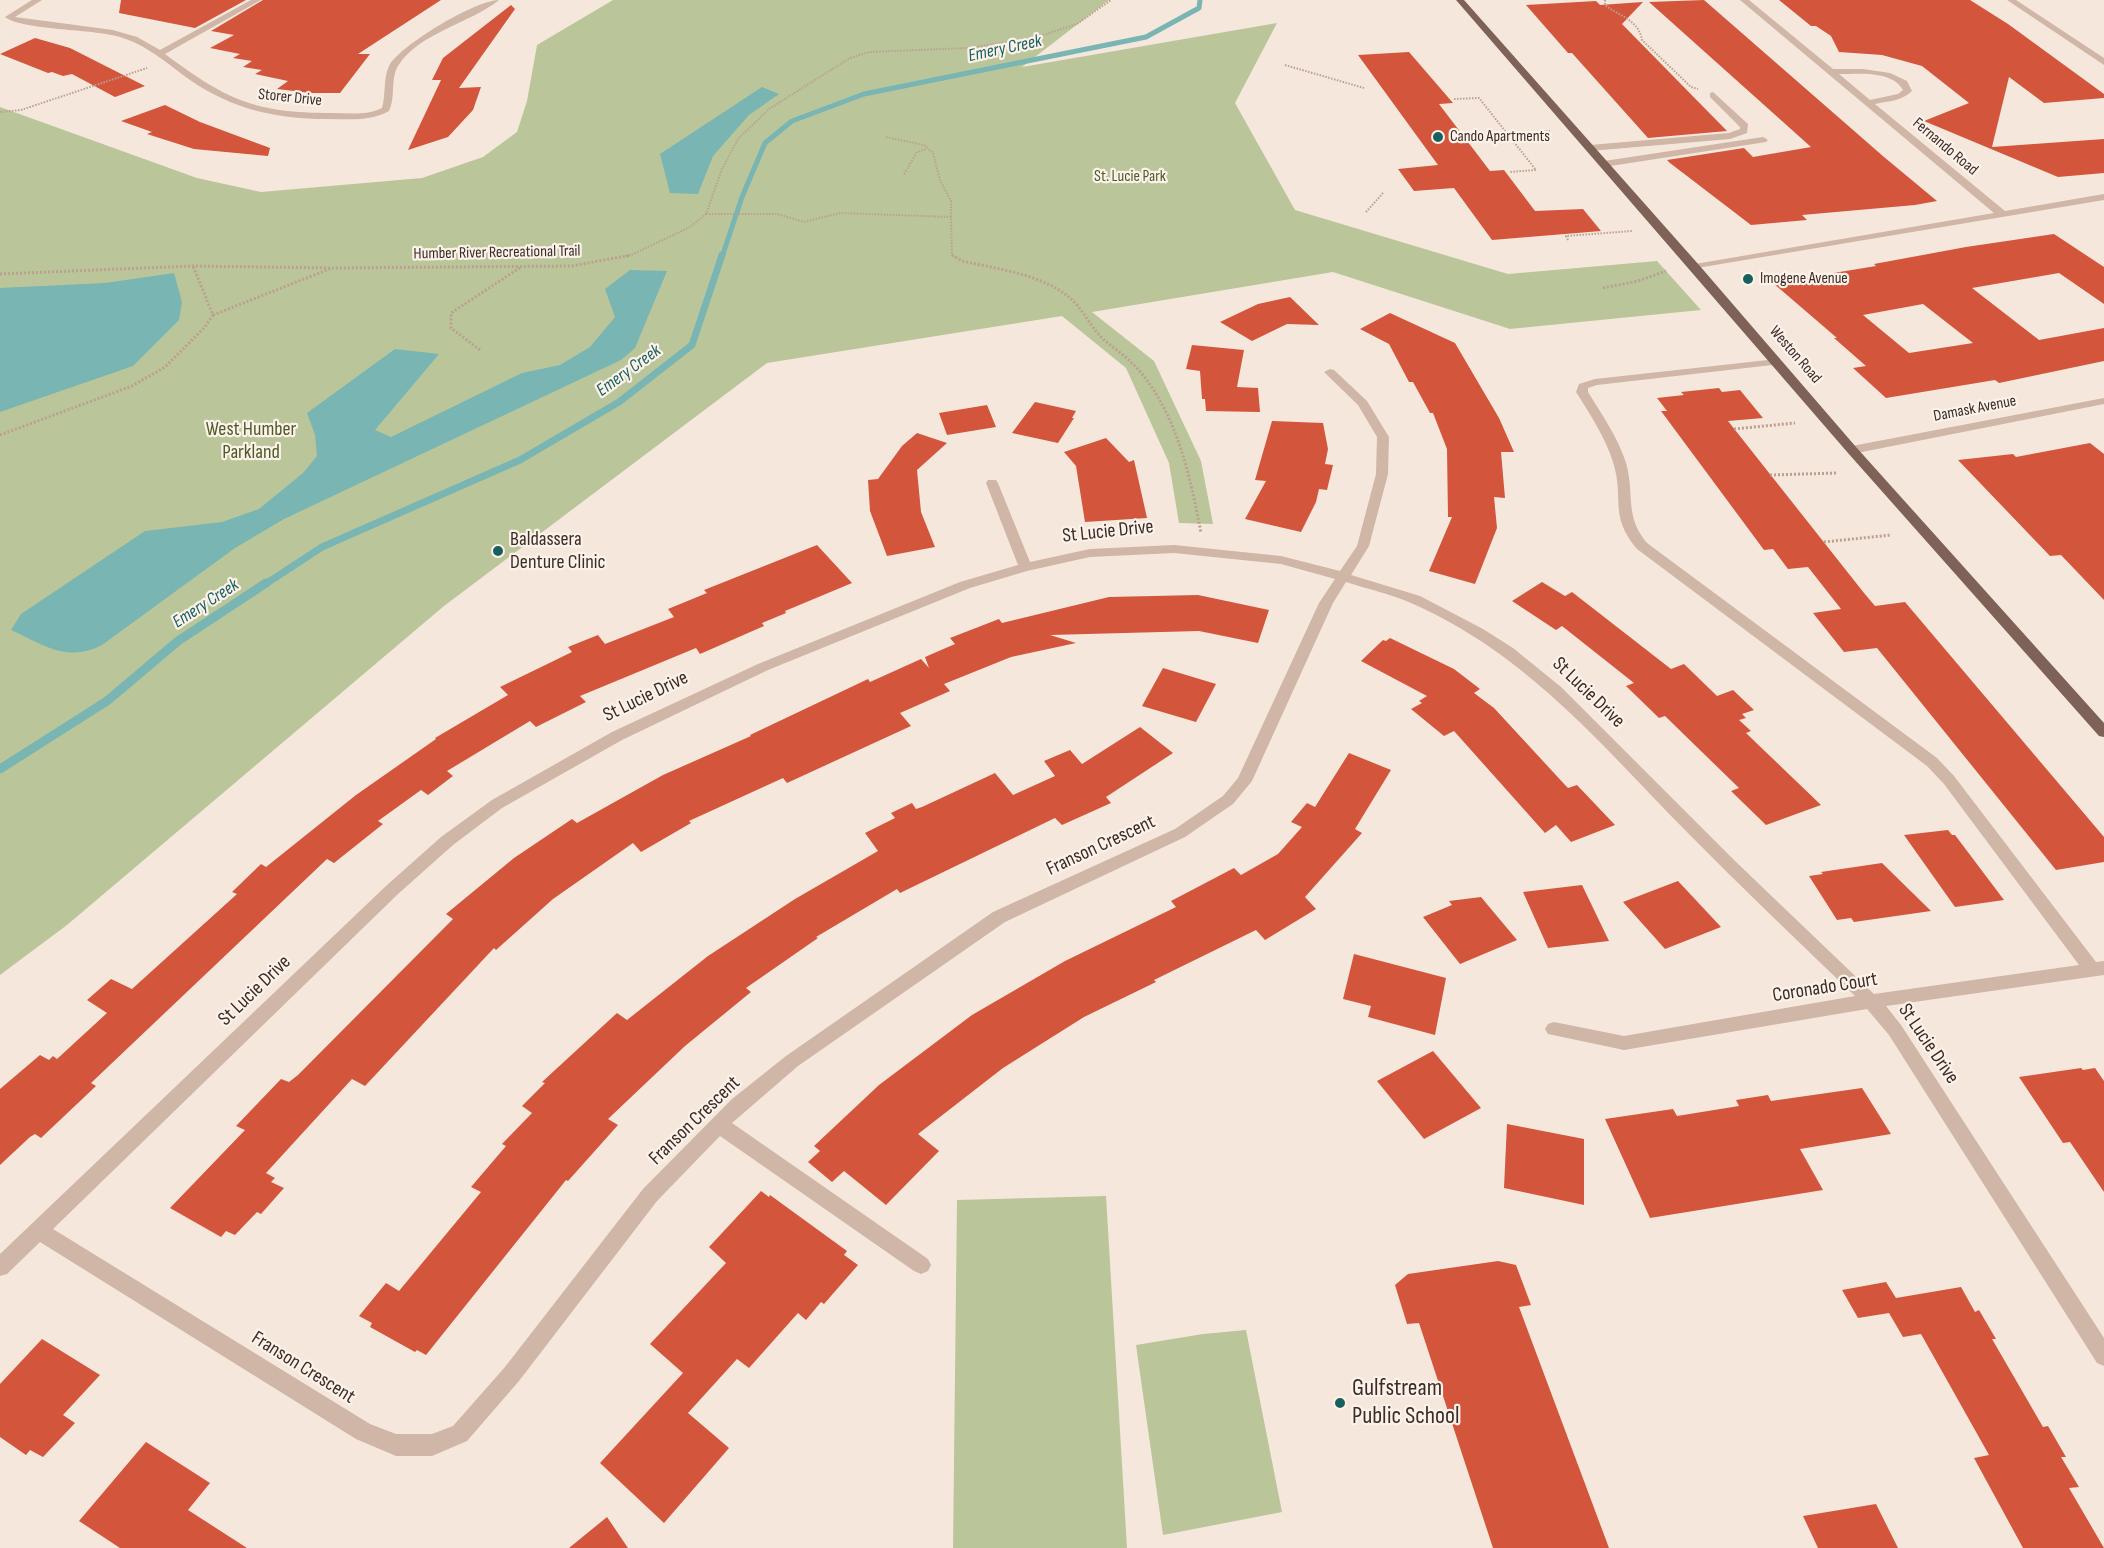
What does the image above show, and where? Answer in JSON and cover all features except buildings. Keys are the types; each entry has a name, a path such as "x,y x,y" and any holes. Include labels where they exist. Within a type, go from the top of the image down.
{"main road":[{"name":"Weston Road","path":"1460,0 1695,267 1852,450 2104,732"}],"street":[{"name":"Storer Drive","path":"38,0 9,17 22,22 105,32 134,39 161,53 212,91 243,107 292,116 371,116 386,109 390,99 388,82 400,58 420,42 495,0"},
{"path":"161,53 257,0"},
{"name":"Fernando Road","path":"1744,0 2002,214"},
{"path":"2011,0 2104,62"},
{"name":"Fernando Road","path":"1832,72 1878,73 1898,78 1907,86 1908,91 1901,96 1869,103"},
{"path":"1590,148 1730,136 1744,130 1745,126 1713,95"},
{"path":"1604,164 1763,140"},
{"path":"1695,267 2104,197"},
{"path":"1777,362 1595,382 1583,386 1582,392 1605,431 1623,472 1624,520 1631,535 1642,546 1932,762 1949,780 2098,969"},
{"name":"Franson Crescent","path":"39,1231 363,1431 396,1445 432,1445 460,1434 512,1374 651,1195 718,1124 792,1061 999,917 1180,833 1228,800 1244,781 1326,603 1363,546 1382,474 1383,437 1363,403 1330,372"},
{"name":"Damask Avenue","path":"1852,450 2104,401"},
{"path":"992,483 1025,567"},
{"name":"St Lucie Drive","path":"0,1267 392,890 447,841 497,804 617,736 763,667 965,585 1025,567 1090,553 1143,549 1204,552 1281,560 1415,599 1478,632 1508,651 1556,690 1729,865 1870,1001 1895,1030 2104,1356"},
{"name":"Coronado Court","path":"1554,1029 1624,1043 1870,1001 2098,969"},
{"path":"718,1124 921,1265"}],"path":[{"path":"951,217 840,213 804,222 785,216 767,214 706,214 722,169 738,139 769,109 850,58 869,52 968,48 1034,38 1077,24 1111,0"},
{"path":"1605,0 1605,5 1613,12 1637,25 1642,31 1642,40 1691,87 1713,95"},
{"path":"1285,65 1364,88"},
{"path":"0,111 21,110 147,68"},
{"path":"1454,99 1479,98 1536,170 1509,172"},
{"path":"1506,134 1553,130"},
{"path":"886,137 911,141 928,148 933,153 940,180 951,201 952,255 962,261 1044,285 1065,295 1074,301 1102,338 1137,368 1167,412 1194,499 1204,552"},
{"path":"904,174 917,152 928,148"},
{"path":"1366,212 1383,193"},
{"name":"Humber River Recreational Trail","path":"0,274 193,266 334,268 572,266 631,255 690,227 706,214"},
{"path":"1568,240 1566,236 1632,231"},
{"path":"193,266 213,315"},
{"path":"480,350 451,328 451,314 522,266"},
{"path":"0,435 132,386 165,367 204,328 213,315 334,268"},
{"path":"1604,288 1638,281 1666,271"},
{"path":"1734,429 1795,423"},
{"path":"1770,475 1837,473"},
{"path":"1824,542 1891,536"}],"green space":[{"name":"West Humber Parkland","path":"613,0 1109,0 1022,67 1277,23 1235,103 1295,210 1508,274 1657,261 1701,310 1510,329 1333,272 1092,312 1154,361 1201,461 1213,524 1179,523 1169,463 1126,368 1062,316 767,363 444,606 67,925 0,975 0,107 197,178 261,192 422,178 483,157 517,132 527,101 537,45"},
{"path":"1106,1196 1127,1548 953,1548 957,1200"},
{"path":"1246,1330 1282,1512 1163,1535 1136,1345 1203,1334"}],"water":[{"path":"762,87 779,94 749,115 713,156 698,194 670,193 660,154"},
{"path":"630,270 667,271 635,348 621,360 284,519 235,548 102,645 89,650 67,652 45,646 11,630 21,614 145,531 222,522 259,509 303,473 317,456 315,435 307,413 395,349 439,354 375,430 391,437 522,373 560,365 590,347 615,317 605,289"},
{"path":"174,273 182,302 179,320 133,366 0,412 0,288 105,283"}],"waterway":[{"name":"Emery Creek","path":"722,257 742,197 765,143 792,121 864,94 1146,37 1199,8 1200,0"},
{"name":"Emery Creek","path":"264,585 322,547 520,460 619,402 692,345 722,255"},
{"name":"Emery Creek","path":"0,769 107,701 178,641 266,583"}],"place":[{"name":"Cando Apartments","path":"1438,137"},
{"name":"Imogene Avenue","path":"1748,279"},
{"name":"Baldassera Denture Clinic","path":"498,551"},
{"name":"Gulfstream Public School","path":"1340,1403"}],"park label":[{"name":"St. Lucie Park","path":"1130,177"}]}
